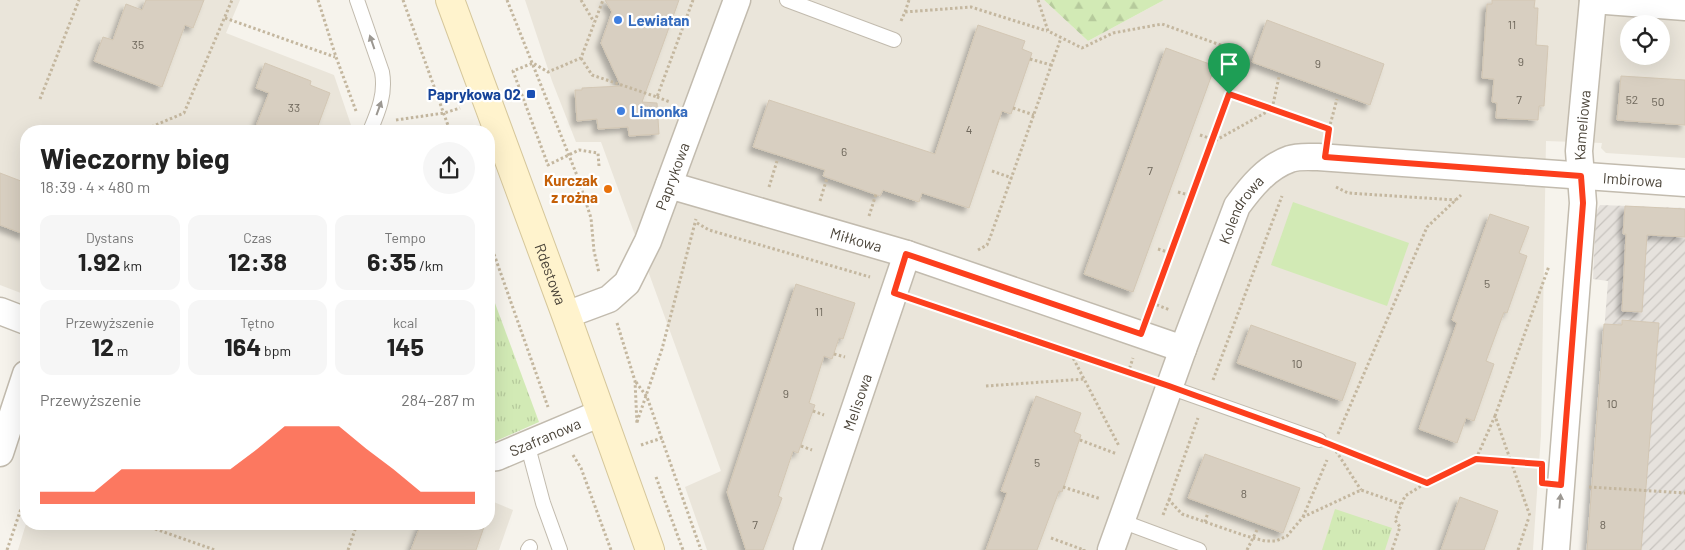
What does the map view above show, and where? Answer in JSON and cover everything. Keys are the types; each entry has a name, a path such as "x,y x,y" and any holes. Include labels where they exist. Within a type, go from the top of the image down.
{"street":[{"name":"Rdestowa","path":"450,0 650,550"},
{"name":"Paprykowa","path":"566,315 609,299 627,283 648,240 737,0"},
{"path":"1592,0 1685,7"},
{"name":"Kameliowa","path":"1556,550 1583,203 1579,152 1592,0"},
{"name":"Kolendrowa","path":"1110,550 1237,206 1252,186 1272,168 1292,158 1325,157 1581,176"},
{"name":"Imbirowa","path":"1581,176 1685,183"},
{"name":"Miłkowa","path":"669,185 906,254 1183,349"},
{"name":"Melisowa","path":"807,550 906,254"},
{"path":"0,311 20,319"},
{"path":"0,453 20,392"},
{"name":"Szafranowa","path":"495,457 600,413"}],"lane":[{"path":"357,0 382,72 384,85 382,100 372,125"},
{"path":"787,0 894,40"},
{"path":"1169,386 1319,440"},
{"path":"527,443 543,503 560,550"},
{"path":"1121,521 1199,550"}],"path":[{"path":"40,100 80,0"},
{"path":"156,125 184,113 232,0"},
{"path":"403,0 448,125"},
{"path":"507,0 533,63 591,218 598,271"},
{"path":"581,0 594,22"},
{"path":"533,63 548,72 581,58 602,0"},
{"path":"581,58 592,75 657,96 693,0"},
{"path":"894,40 909,0"},
{"path":"1038,0 1048,31"},
{"path":"904,12 971,7 1048,31 1082,48 1113,33 1162,24 1226,47 1232,83 1229,94 1128,373"},
{"path":"225,18 336,57"},
{"path":"977,251 986,245 992,235 1061,38"},
{"path":"1030,60 1052,65"},
{"path":"533,63 513,71 548,164 579,150 598,153 599,166"},
{"path":"1212,141 1272,109 1279,77"},
{"path":"1219,78 1232,83"},
{"path":"1229,94 1329,129"},
{"path":"1336,99 1329,129 1323,181 1348,194 1456,200"},
{"path":"1013,108 1034,115"},
{"path":"1200,135 1212,141"},
{"path":"767,192 777,161"},
{"path":"1169,500 1182,514 1252,538 1276,541 1287,536 1303,517 1426,227 1473,184 1478,168"},
{"path":"992,171 1012,178"},
{"path":"818,209 827,178"},
{"path":"1156,534 1282,196 1287,191"},
{"path":"1178,192 1192,196"},
{"path":"866,224 876,194"},
{"path":"634,432 662,349 698,214"},
{"path":"695,222 709,230 884,280 881,289 1169,386"},
{"path":"1476,459 1495,416 1559,239 1580,242"},
{"path":"1158,249 1171,253"},
{"path":"495,260 550,413 581,468 611,550"},
{"path":"622,337 635,381 636,423 638,430"},
{"path":"1071,353 1121,450"},
{"path":"986,386 1085,380"},
{"path":"635,381 646,397 701,550"},
{"path":"1495,416 1530,516"},
{"path":"641,437 646,452"},
{"path":"1080,440 1119,454"},
{"path":"1319,440 1427,483"},
{"path":"1333,446 1361,490 1401,504"},
{"path":"1392,550 1400,527 1394,520 1405,496 1476,459 1542,464 1542,483 1685,492"},
{"path":"656,476 683,550"},
{"path":"1063,487 1103,500"},
{"path":"1303,517 1361,490"},
{"path":"7,550 20,512"},
{"path":"1205,522 1208,512"},
{"path":"158,530 215,550"},
{"path":"348,550 355,530"},
{"path":"1247,550 1257,530"},
{"path":"1051,538 1084,550"}],"shaded area":[{"path":"0,0 240,0 226,33 334,75 351,125 20,125 20,293 0,285"},
{"path":"525,0 1044,0 1088,41 1164,0 1685,0 1685,158 1606,153 1601,148 1602,143 1546,141 1541,435 1533,550 707,550 685,487 721,471 601,142 576,142 552,81"},
{"path":"1600,205 1685,208 1685,550 1587,550 1608,281 1593,279 1596,212"},
{"path":"495,502 513,510 499,550 18,550 24,530 495,530"}],"green space":[{"path":"1044,0 1164,0 1088,41"},
{"path":"1293,202 1409,243 1387,306 1271,265"},
{"path":"495,303 539,422 495,441"},
{"path":"1335,509 1392,528 1385,550 1322,550"}],"building":[{"path":"146,0 204,0 193,28 185,25 162,87 94,61 103,37 113,40 126,4 142,10"},
{"path":"605,0 679,0 642,102 657,103 659,134 629,136 628,127 598,129 597,119 577,121 575,90 621,86 601,43 612,12"},
{"path":"1492,0 1535,0 1534,8 1538,8 1536,45 1548,46 1544,106 1539,106 1538,120 1496,118 1497,103 1492,102 1494,79 1482,78 1487,4 1492,4"},
{"path":"1267,20 1384,64 1370,105 1252,62"},
{"path":"978,25 1025,41 1022,49 1032,53 1011,114 1002,111 969,208 922,193 919,202 883,190 880,196 823,176 825,170 753,147 769,100 935,154"},
{"path":"1166,48 1215,66 1133,292 1084,274"},
{"path":"265,63 311,81 310,85 330,93 318,125 256,125 269,93 256,88"},
{"path":"1621,76 1685,80 1685,125 1617,120"},
{"path":"0,173 20,181 20,233 0,225"},
{"path":"1625,206 1685,209 1685,237 1647,235 1642,312 1622,311 1626,234 1623,234"},
{"path":"1490,214 1529,227 1519,253 1527,256 1507,313 1504,312 1486,361 1494,364 1474,421 1466,418 1457,443 1419,429 1457,323 1452,320"},
{"path":"796,284 855,303 843,339 839,338 832,359 824,356 809,403 815,405 798,453 793,451 778,496 782,498 763,550 746,550 727,492"},
{"path":"1622,320 1659,323 1641,550 1587,550 1604,324 1622,325"},
{"path":"1251,325 1356,363 1342,401 1237,363"},
{"path":"1036,396 1081,413 1074,432 1081,435 1062,492 1059,491 1037,550 986,550 1007,493 1001,491"},
{"path":"1205,454 1300,488 1283,533 1188,498"},
{"path":"1460,497 1498,511 1484,550 1441,550"},
{"path":"419,530 483,530 476,550 411,550"}],"place":[{"name":"Lewiatan","path":"618,20"},
{"name":"Paprykowa 02","path":"531,94"},
{"name":"Limonka","path":"621,111"},
{"name":"Kurczak z rożna","path":"608,189"}],"route":[{"path":"1229,94 1329,129 1325,157 1581,176 1583,203 1561,485 1542,483 1542,464 1476,459 1427,483 1319,440 1169,386 894,293 906,254 1141,334 1229,94"}]}
